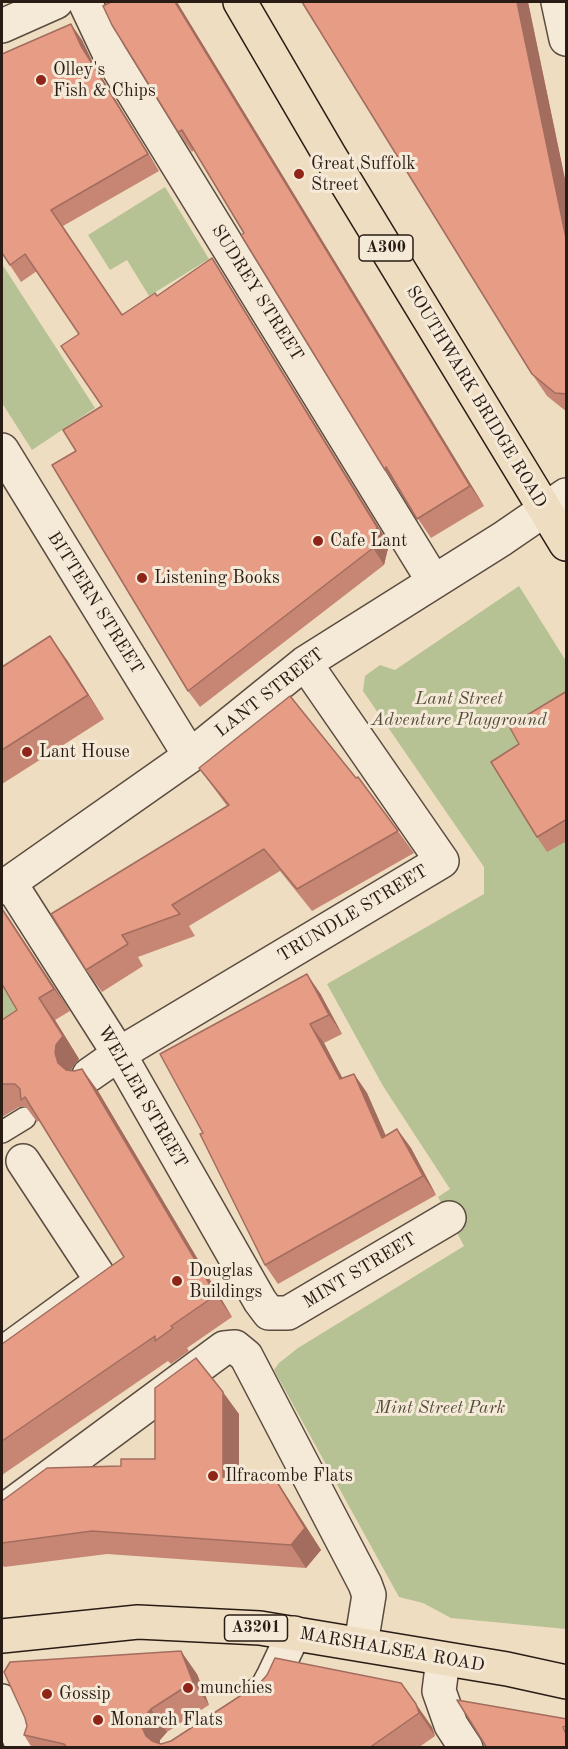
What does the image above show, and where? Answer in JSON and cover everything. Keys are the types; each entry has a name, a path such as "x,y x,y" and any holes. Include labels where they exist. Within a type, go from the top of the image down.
{"main road":[{"name":"SOUTHWARK BRIDGE ROAD","path":"240,2 336,166 556,503 567,544"},
{"name":"MARSHALSEA ROAD","path":"2,1636 138,1622 260,1628 507,1669 567,1682"}],"street":[{"path":"2,26 56,2"},
{"name":"SUDREY STREET","path":"85,2 109,53 434,582"},
{"path":"558,2 567,39"},
{"name":"BITTERN STREET","path":"2,450 190,756"},
{"name":"LANT STREET","path":"6,886 190,756 305,663 556,503"},
{"name":"TRUNDLE STREET","path":"119,1054 442,861 305,663"},
{"name":"WELLER STREET","path":"6,886 119,1054 269,1313"},
{"path":"89,1075 119,1054"},
{"path":"2,1354 102,1281 23,1161"},
{"name":"MINT STREET","path":"269,1313 288,1314 449,1218"},
{"path":"2,1512 224,1348 235,1347 246,1356 369,1595 361,1644"},
{"path":"236,1709 266,1690 294,1633"},
{"path":"444,1659 439,1691 451,1725 466,1748"},
{"path":"2,1701 24,1748"}],"lane":[{"path":"2,1132 25,1118"}],"green space":[{"path":"165,187 209,259 149,296 127,260 110,270 88,235"},
{"path":"2,264 95,408 32,450 2,403"},
{"name":"Mint Street Park","path":"519,586 566,661 566,1629 451,1618 423,1603 399,1597 274,1370 298,1348 464,1246 438,1197 450,1189 383,1086 327,984 484,894 484,867 363,691 365,676 380,665 395,670"},
{"path":"2,981 33,1033 2,1053"}],"building":[{"path":"111,2 175,2 470,486 417,519 241,235 244,233 182,130 178,132 112,25 103,6"},
{"path":"302,2 517,2 567,243 567,394 555,393 532,374"},
{"path":"71,24 81,46 148,154 51,210 122,315 155,293 157,296 212,258 377,527 373,548 188,691 52,465 76,451 63,430 102,406 61,346 79,334 25,254 10,265 2,253 2,54"},
{"path":"50,636 88,695 2,750 2,667"},
{"path":"567,691 567,819 537,837 491,762 519,744 509,726"},
{"path":"290,696 356,778 358,777 398,831 297,889 264,849 172,905 180,914 122,935 128,944 86,970 51,914 229,805 199,768"},
{"name":"Douglas Buildings","path":"2,909 54,989 39,998 63,1036 56,1045 55,1053 58,1063 66,1070 82,1069 216,1295 171,1326 173,1328 155,1341 155,1336 2,1441 2,1344 124,1257 25,1097 21,1100 20,1089 15,1084 2,1085 2,1020 17,1010 2,984"},
{"path":"307,974 329,1015 310,1024 340,1079 354,1074 382,1138 397,1129 423,1176 265,1265 200,1134 203,1133 160,1054"},
{"path":"196,1358 223,1392 223,1477 274,1477 305,1528 291,1545 92,1531 2,1543 2,1501 47,1468 121,1466 121,1459 155,1459 155,1388"},
{"path":"181,1651 193,1682 151,1709 144,1717 142,1727 146,1736 161,1744 171,1741 260,1683 267,1675 275,1658 401,1683 416,1704 419,1713 369,1748 67,1748 64,1744 24,1735 27,1726 25,1718 4,1672 10,1662"},
{"path":"457,1700 567,1719 567,1726 563,1727 567,1736 567,1748 487,1748"}],"place":[{"name":"Olley's Fish & Chips","path":"41,80"},
{"name":"Great Suffolk Street","path":"299,174"},
{"name":"Cafe Lant","path":"318,541"},
{"name":"Listening Books","path":"142,578"},
{"name":"Lant House","path":"27,752"},
{"name":"Douglas Buildings","path":"177,1281"},
{"name":"Ilfracombe Flats","path":"213,1476"},
{"name":"munchies","path":"188,1688"},
{"name":"Gossip","path":"47,1694"},
{"name":"Monarch Flats","path":"98,1720"}],"park label":[{"name":"Lant Street Adventure Playground","path":"459,709"}]}
